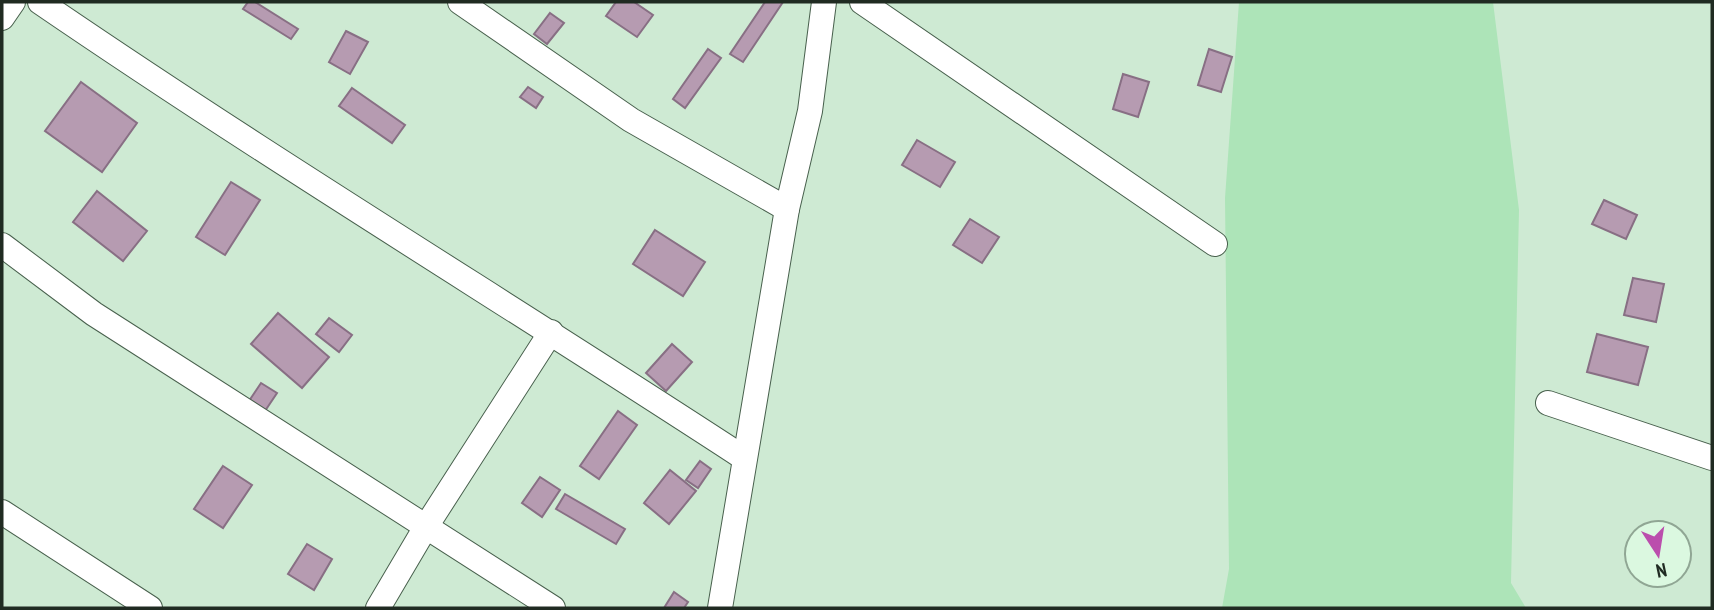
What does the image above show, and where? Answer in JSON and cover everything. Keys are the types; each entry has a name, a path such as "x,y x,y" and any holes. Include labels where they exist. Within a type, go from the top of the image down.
{"street":[{"path":"2,18 13,2"},
{"path":"40,2 166,89 551,332 744,458"},
{"path":"460,2 631,120 787,209"},
{"path":"720,608 787,209 810,111 824,2"},
{"path":"862,2 1215,244"},
{"path":"2,245 94,314 553,608"},
{"path":"378,608 427,525 551,332"},
{"path":"1548,402 1712,458"},
{"path":"2,512 150,608"}],"green space":[{"path":"1239,2 1493,2 1519,210 1511,583 1526,608 1222,608 1229,569 1225,198"}],"building":[{"path":"248,2 255,2 298,29 291,39 243,9"},
{"path":"616,2 634,2 653,15 637,37 606,16"},
{"path":"765,2 783,2 743,62 730,54"},
{"path":"550,13 564,23 547,44 534,34"},
{"path":"346,31 368,42 350,74 329,62"},
{"path":"708,49 721,58 685,108 673,99"},
{"path":"1209,49 1232,57 1221,92 1198,85"},
{"path":"1123,74 1149,82 1138,117 1113,109"},
{"path":"81,82 137,123 102,172 45,131"},
{"path":"528,87 543,97 536,108 520,97"},
{"path":"352,88 405,125 392,143 339,106"},
{"path":"917,140 955,162 940,187 902,165"},
{"path":"231,182 260,200 225,255 196,237"},
{"path":"97,191 147,231 123,261 73,222"},
{"path":"1604,200 1637,215 1626,239 1592,224"},
{"path":"970,219 999,237 982,263 953,245"},
{"path":"655,230 705,262 683,296 633,264"},
{"path":"1633,278 1664,284 1656,322 1624,315"},
{"path":"278,313 329,357 302,388 251,344"},
{"path":"329,318 352,335 339,352 316,334"},
{"path":"1597,334 1648,347 1638,385 1587,372"},
{"path":"672,344 692,362 666,391 646,373"},
{"path":"261,383 277,393 261,417 245,407"},
{"path":"618,411 637,425 599,479 580,466"},
{"path":"700,461 711,469 698,488 686,480"},
{"path":"223,466 252,485 223,528 194,509"},
{"path":"670,470 696,491 669,524 644,503"},
{"path":"540,477 560,490 542,517 522,503"},
{"path":"565,494 625,529 616,544 556,509"},
{"path":"307,544 332,559 314,590 288,574"},
{"path":"674,592 688,602 684,608 664,608"}]}
